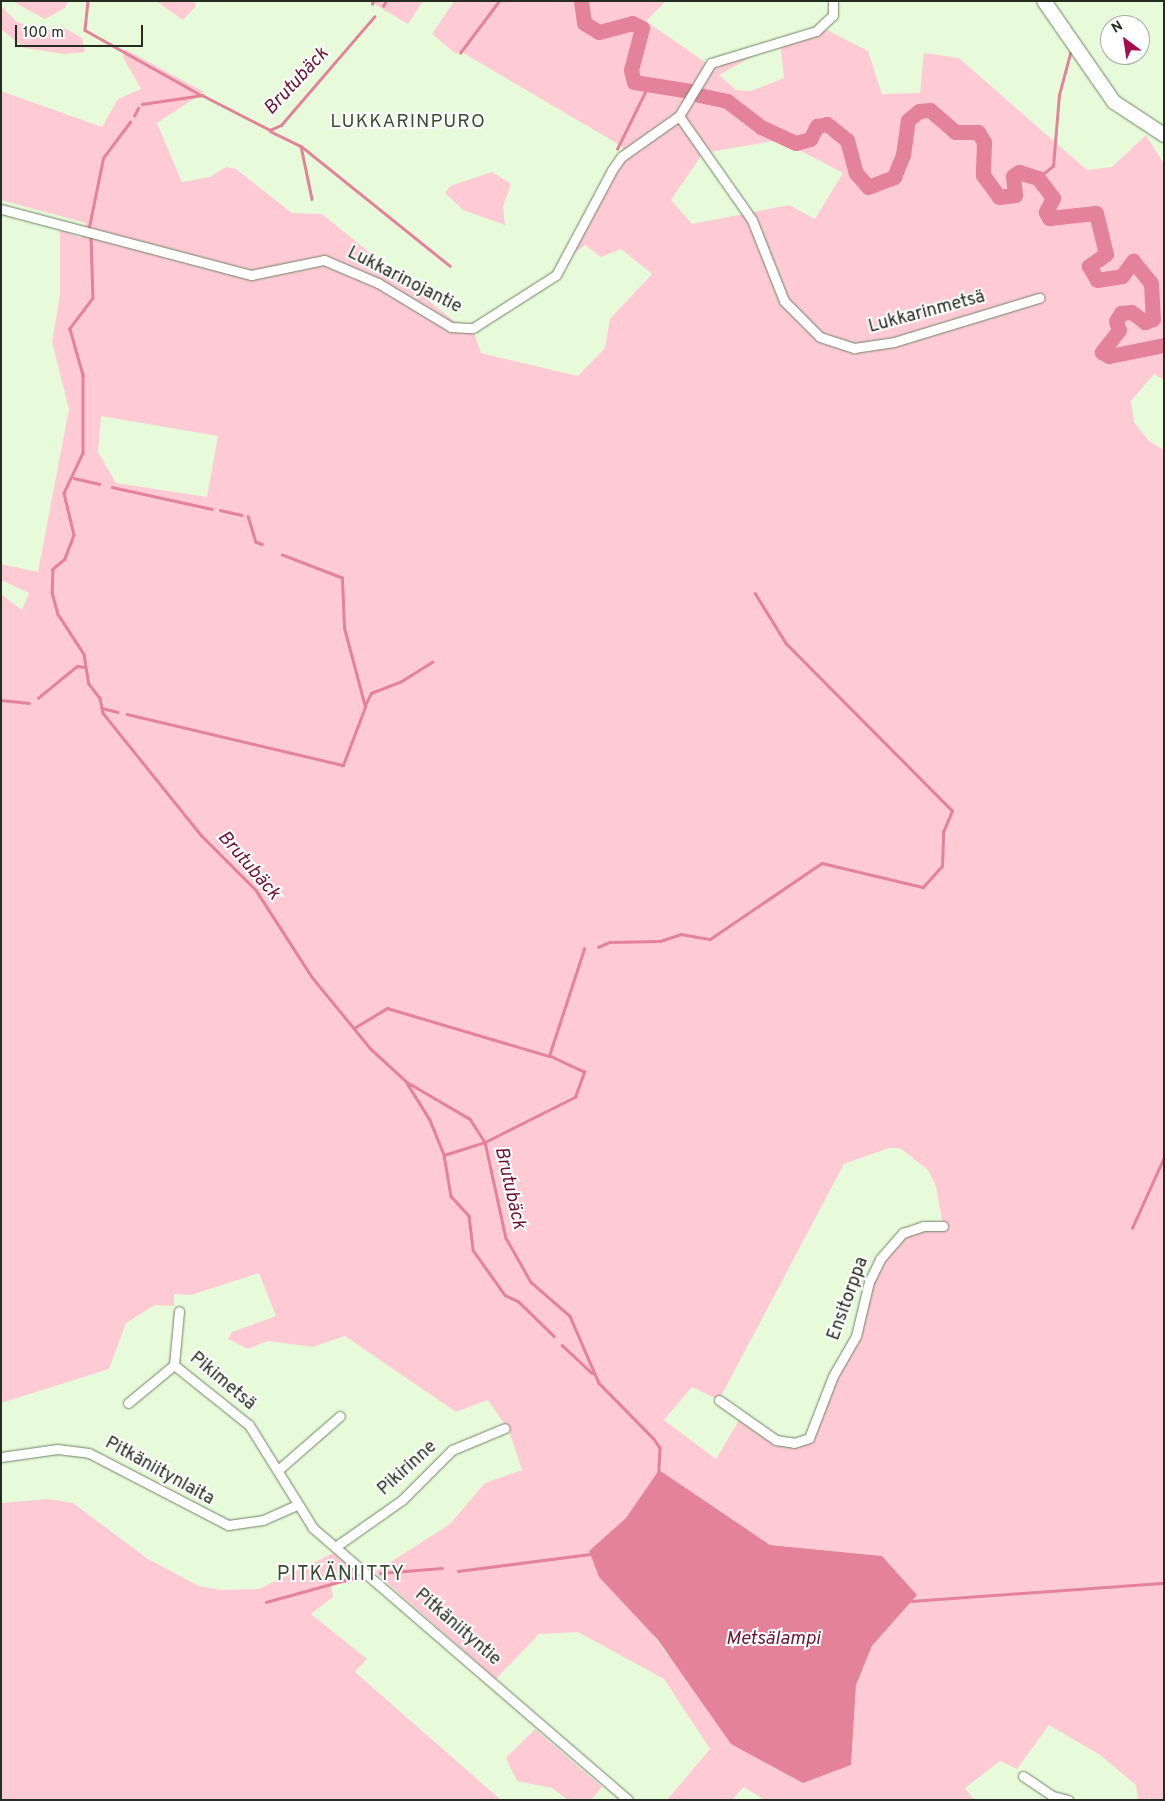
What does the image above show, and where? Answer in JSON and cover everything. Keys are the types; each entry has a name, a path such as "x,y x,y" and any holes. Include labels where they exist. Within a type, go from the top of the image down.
{"main road":[{"path":"1044,1 1114,102 1164,135"}],"street":[{"name":"Lukkarinojantie","path":"1,209 251,275 324,260 378,283 451,327 473,328 556,275 612,170 622,157 679,116 711,62 816,30 833,15 833,1"},
{"name":"Lukkarinmetsä","path":"679,116 752,220 784,301 820,337 854,348 894,342 1039,298"},
{"name":"Ensitorppa","path":"719,1400 776,1440 800,1442 816,1426 833,1376 856,1336 868,1282 887,1248 912,1229 943,1226"},
{"name":"Pikimetsä","path":"179,1311 174,1365 238,1415 278,1470"},
{"path":"128,1403 174,1365"},
{"path":"278,1470 340,1416"},
{"name":"Pikirinne","path":"338,1545 402,1500 452,1450 505,1428"},
{"name":"Pitkäniitynlaita","path":"1,1457 57,1449 89,1453 228,1526 263,1520 296,1505"},
{"name":"Pitkäniityntie","path":"278,1470 296,1505 313,1528 338,1545 628,1800"},
{"path":"1023,1776 1052,1796 1068,1800"}],"shaded area":[{"path":"12,1 68,1 65,8 45,19"},
{"path":"156,1 195,1 196,6 183,20"},
{"path":"369,1 423,1 408,24"},
{"path":"454,1 666,1 646,21 712,67 749,51 751,57 719,75 736,90 751,91 784,78 780,41 825,29 868,51 882,94 920,93 924,53 959,58 1087,170 1112,167 1146,135 1164,164 1164,380 1154,374 1131,401 1134,422 1149,441 1164,450 1164,1800 1138,1800 1136,1785 1100,1755 1049,1725 1017,1769 1000,1761 965,1788 974,1800 765,1800 744,1787 732,1800 667,1800 710,1749 664,1679 578,1632 539,1634 496,1679 375,1572 450,1524 485,1483 522,1470 509,1431 488,1400 456,1412 345,1336 313,1347 268,1341 248,1349 228,1339 232,1332 276,1316 259,1273 191,1295 174,1294 174,1306 155,1305 126,1323 109,1369 1,1403 1,594 22,610 29,593 1,580 1,564 38,572 69,409 52,342 60,295 60,229 81,238 86,223 1,200 1,91 102,127 118,99 141,89 123,57 125,49 204,92 157,123 182,182 210,177 226,167 236,169 292,213 322,214 455,322 473,330 481,353 578,376 605,348 610,319 652,274 621,249 601,257 585,245 572,255 614,173 636,149 621,157 623,147 460,51 456,54 432,34","holes":["780,140 843,173 815,219 789,205 692,224 671,200 703,153","101,416 218,436 207,497 116,483 98,452","889,1148 900,1148 928,1170 936,1186 943,1226 903,1233 869,1282 850,1348 805,1441 768,1436 741,1417 716,1459 664,1420 692,1387 719,1400 844,1164","659,1471 770,1545 882,1556 917,1595 872,1646 856,1685 851,1765 803,1783 783,1769 667,1654 638,1614 599,1577 589,1551 626,1518"]},
{"path":"1,6 17,22 42,31 63,27 82,38 85,52 65,54 24,48 1,29"},
{"path":"492,172 511,184 503,207 505,225 463,210 445,193 450,186"},
{"path":"48,1499 73,1503 148,1559 199,1586 222,1590 259,1589 333,1553 365,1580 331,1585 333,1597 311,1614 367,1659 355,1672 501,1800 1,1800 1,1503"},
{"path":"535,1729 602,1787 591,1800 568,1800 552,1788 517,1781 506,1758"}],"water":[{"name":"Metsälampi","path":"659,1470 770,1545 882,1556 917,1595 872,1646 856,1685 851,1765 803,1783 731,1744 658,1640 599,1577 589,1551 626,1518"}],"waterway":[{"path":"88,1 85,30 201,95"},
{"name":"Brutubäck","path":"383,6 386,1"},
{"path":"460,53 499,1"},
{"path":"581,1 584,23 599,32 632,23 642,28 631,70 634,82 690,91"},
{"name":"Brutubäck","path":"142,104 202,95 270,130 281,125 374,17"},
{"path":"1038,178 1053,166 1059,95 1071,50"},
{"path":"617,149 648,86"},
{"path":"699,95 727,101 761,127 796,143 810,139 817,126 827,124 847,140 856,173 868,187 894,177 903,155 908,120 919,111 930,110 955,132 978,132 984,142 983,175 999,197 1015,195 1013,176 1019,172 1038,178 1053,198 1046,212 1049,218 1096,213 1106,254 1089,266 1097,280 1122,276 1133,261 1151,283 1153,319 1145,322 1131,312 1121,313 1116,321 1119,330 1102,352 1109,356 1164,345"},
{"name":"Brutubäck","path":"134,116 138,108"},
{"name":"Brutubäck","path":"89,227 103,158 130,122"},
{"path":"270,131 301,146 312,199"},
{"path":"301,146 450,266"},
{"name":"Brutubäck","path":"91,236 93,298 70,329 83,375 83,453 64,493 74,535 65,559 53,569 52,592 58,614 84,654 89,684 100,698 103,713 201,835 256,890 312,977 371,1049 407,1082 470,1119 485,1142 506,1238 531,1282 570,1316 599,1383 654,1439 660,1448 659,1470"},
{"path":"74,478 99,484"},
{"path":"112,487 212,509"},
{"path":"220,510 241,515"},
{"path":"248,516 256,542 262,544"},
{"path":"127,714 343,765 365,707 344,628 342,578 282,555"},
{"path":"598,947 610,942 660,941 681,934 710,939 822,863 923,887 942,866 943,832 952,811 786,644 755,594"},
{"path":"365,705 371,693 400,682 432,662"},
{"path":"38,698 77,666 85,667"},
{"path":"1,700 29,703"},
{"path":"102,708 118,712"},
{"path":"354,1028 387,1008 549,1056 584,949"},
{"path":"444,1155 485,1142 575,1097 584,1072 549,1056"},
{"path":"407,1083 430,1120 444,1155 451,1196 469,1216 473,1250 505,1295 518,1301 554,1336"},
{"path":"1132,1228 1164,1157"},
{"path":"562,1345 592,1373"},
{"path":"458,1571 590,1554"},
{"path":"380,1573 442,1568"},
{"path":"266,1602 356,1577"},
{"path":"911,1601 1164,1583"}],"district":[{"name":"LUKKARINPURO","path":"408,123"},
{"name":"PITKÄNIITTY","path":"341,1575"}]}
